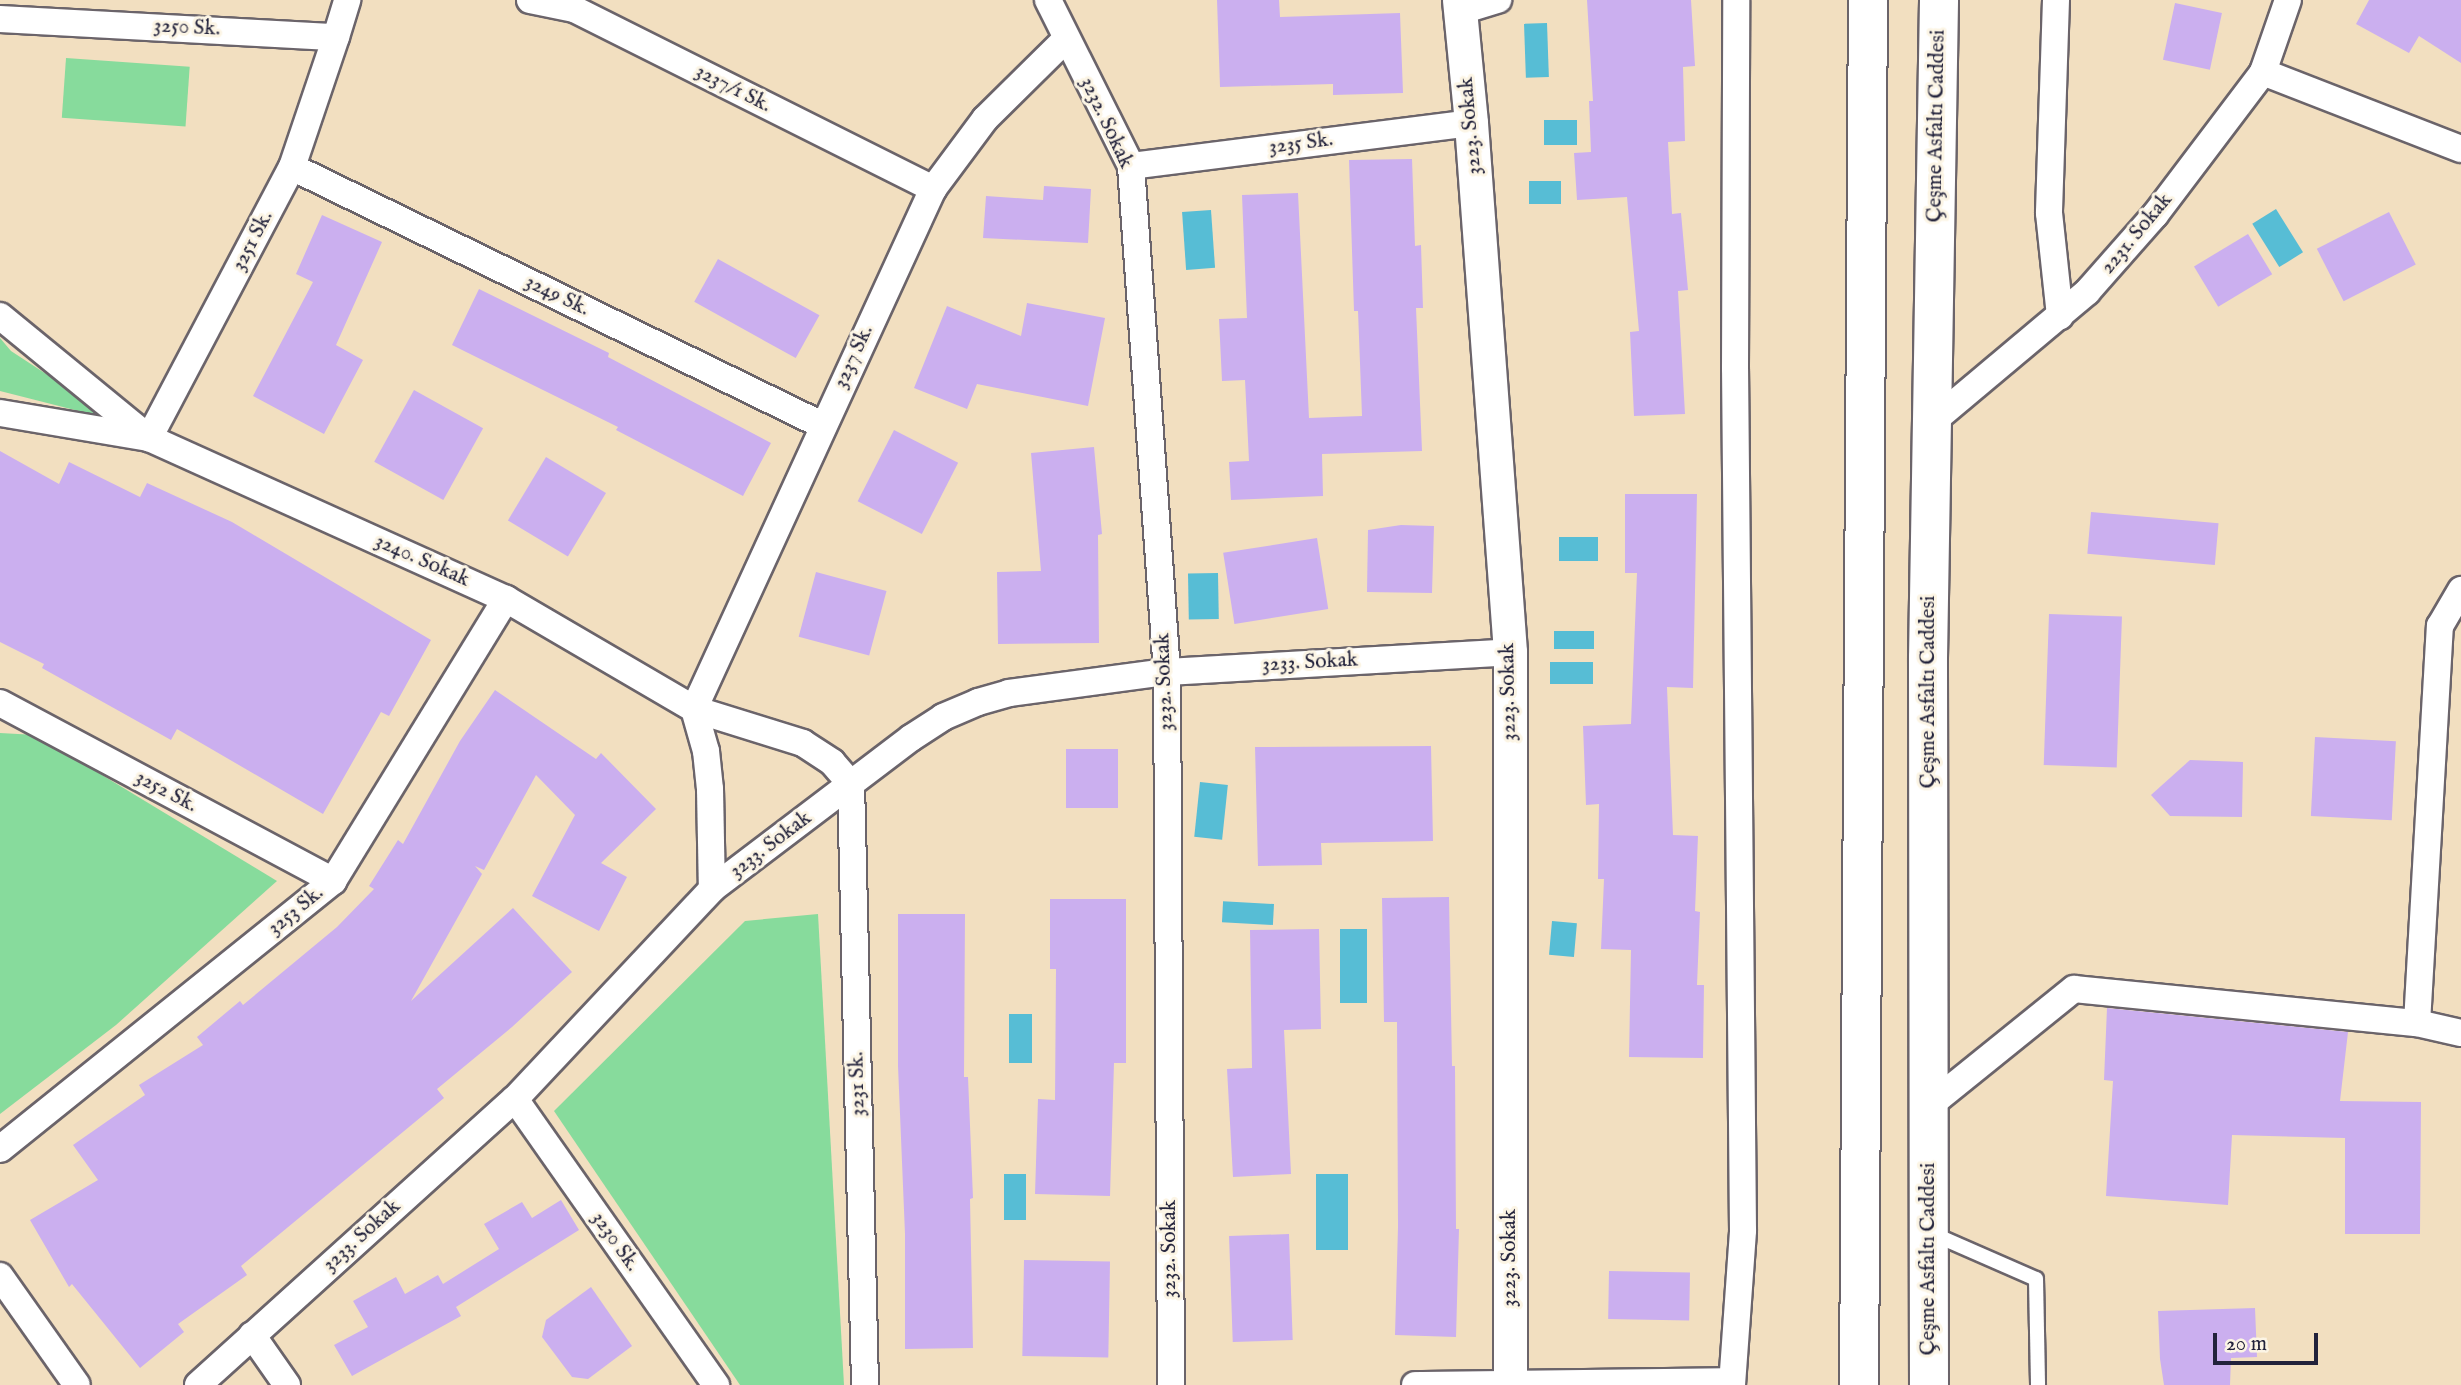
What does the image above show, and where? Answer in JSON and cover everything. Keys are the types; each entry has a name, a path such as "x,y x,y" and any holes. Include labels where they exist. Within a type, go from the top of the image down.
{"highway":[{"path":"1859,1385 1868,0"},
{"name":"Çeşme Asfaltı Caddesi","path":"1929,1385 1931,424 1939,0"}],"street":[{"path":"337,37 347,0"},
{"name":"3237/1 Sk.","path":"530,0 574,9 933,189"},
{"name":"3232. Sokak","path":"1048,0 1065,40 1130,166 1167,672 1171,1385"},
{"path":"1460,5 1498,0"},
{"path":"1415,1385 1732,1383 1743,1230 1735,382 1736,0"},
{"path":"2056,0 2049,213 2060,316"},
{"name":"2231. Sokak","path":"1931,424 2087,292 2155,215 2263,72 2288,0"},
{"name":"3223. Sokak","path":"1460,5 1472,123 1510,652 1510,1385"},
{"name":"3250 Sk.","path":"0,19 337,37"},
{"name":"3251 Sk.","path":"149,438 292,167 337,37"},
{"name":"3237 Sk.","path":"694,709 822,425 933,189 985,119 1065,40"},
{"path":"2263,72 2461,149"},
{"name":"3235 Sk.","path":"1130,166 1472,123"},
{"name":"3249 Sk.","path":"292,167 822,425"},
{"name":"3240. Sokak","path":"0,316 149,438 506,599 694,709 803,743 832,762 851,784"},
{"path":"0,413 149,438"},
{"path":"2417,1023 2440,626 2461,590"},
{"name":"3253 Sk.","path":"0,1149 333,881 506,599"},
{"name":"3233. Sokak","path":"198,1385 515,1099 712,889 911,738 943,717 978,702 1009,693 1167,672 1510,652"},
{"name":"3252 Sk.","path":"0,703 333,881"},
{"path":"694,709 706,751 710,789 712,889"},
{"name":"3231 Sk.","path":"851,784 864,1385"},
{"path":"1930,1105 2074,989 2417,1023 2461,1033"},
{"name":"3230 Sk.","path":"515,1099 716,1385"},
{"path":"0,1276 77,1385"},
{"path":"252,1335 287,1385"}],"lane":[{"path":"1929,1233 2036,1279 2038,1385"}],"green space":[{"path":"66,58 190,67 186,127 62,118"},
{"path":"0,338 11,351 118,421 0,391"},
{"path":"0,733 36,735 277,881 116,1025 0,1114"},
{"path":"818,914 844,1385 740,1385 554,1111 745,921"}],"water":[{"path":"1547,23 1549,77 1526,78 1524,24"},
{"path":"1544,120 1577,120 1577,145 1544,145"},
{"path":"1529,181 1561,181 1561,204 1529,204"},
{"path":"2276,209 2303,252 2279,267 2252,224"},
{"path":"1211,210 1215,268 1186,270 1182,212"},
{"path":"1559,537 1598,537 1598,561 1559,561"},
{"path":"1218,573 1219,619 1189,620 1188,574"},
{"path":"1554,631 1594,631 1594,649 1554,649"},
{"path":"1550,662 1593,662 1593,684 1550,684"},
{"path":"1200,782 1228,785 1222,840 1194,837"},
{"path":"1223,901 1274,904 1273,925 1222,922"},
{"path":"1552,921 1577,923 1574,957 1549,955"},
{"path":"1340,929 1367,929 1367,1003 1340,1003"},
{"path":"1009,1014 1032,1014 1032,1063 1009,1063"},
{"path":"1004,1174 1026,1174 1026,1220 1004,1220"},
{"path":"1316,1174 1348,1174 1348,1250 1316,1250"}],"building":[{"path":"1217,0 1279,0 1280,17 1400,13 1403,93 1333,95 1333,84 1220,87"},
{"path":"1587,0 1691,0 1695,66 1683,67 1685,141 1668,142 1672,214 1681,213 1688,290 1678,291 1685,414 1634,416 1630,332 1639,331 1627,197 1577,200 1574,153 1591,152 1589,101 1593,101"},
{"path":"2369,0 2461,0 2461,63 2419,36 2409,53 2356,24"},
{"path":"2175,3 2222,13 2210,70 2163,60"},
{"path":"1412,159 1415,246 1421,245 1423,308 1416,308 1422,451 1322,454 1323,496 1231,500 1229,462 1249,461 1245,380 1222,381 1219,319 1247,318 1242,195 1298,193 1309,418 1362,416 1358,311 1354,311 1349,160"},
{"path":"1044,186 1091,189 1088,243 983,238 986,196 1043,200"},
{"path":"2389,212 2416,265 2344,301 2317,249"},
{"path":"322,215 382,242 336,345 363,360 324,434 253,396 313,282 296,274"},
{"path":"2248,234 2272,274 2218,307 2194,266"},
{"path":"718,259 819,315 796,358 694,302"},
{"path":"479,289 609,353 608,357 771,443 743,496 616,430 618,427 452,345"},
{"path":"1027,303 1105,318 1088,406 977,384 967,409 914,388 947,306 1021,336"},
{"path":"414,390 483,428 443,500 374,462"},
{"path":"894,430 958,463 922,534 858,501"},
{"path":"1094,447 1102,534 1098,535 1099,643 998,644 997,572 1041,571 1031,453"},
{"path":"0,451 59,484 69,462 140,497 147,483 232,522 431,640 389,716 381,712 323,814 177,729 171,740 42,668 44,664 0,642"},
{"path":"546,457 606,493 568,556 508,520"},
{"path":"1625,494 1697,494 1693,688 1667,687 1673,835 1698,836 1695,911 1700,912 1697,985 1704,985 1703,1058 1629,1057 1631,950 1601,949 1604,879 1598,879 1599,804 1586,805 1583,726 1631,724 1637,573 1625,573"},
{"path":"2091,512 2219,523 2215,565 2087,554"},
{"path":"1401,525 1434,526 1432,593 1367,592 1368,530"},
{"path":"1317,538 1328,609 1234,624 1223,553"},
{"path":"816,572 887,591 869,656 799,637"},
{"path":"2049,614 2122,617 2117,767 2044,765"},
{"path":"495,690 596,759 601,753 656,809 601,863 627,877 599,931 532,896 575,815 536,775 484,870 475,866 482,874 411,1001 513,908 572,972 512,1027 437,1089 444,1098 241,1266 247,1275 178,1324 184,1332 140,1368 72,1284 69,1287 30,1220 98,1180 73,1145 145,1095 139,1085 203,1045 197,1037 240,1001 243,1005 337,927 374,889 369,886 398,840 403,844 460,741"},
{"path":"2315,737 2396,741 2392,820 2311,816"},
{"path":"1431,746 1433,841 1321,843 1322,865 1258,866 1255,747"},
{"path":"1066,749 1118,749 1118,808 1066,808"},
{"path":"2190,760 2243,762 2242,817 2170,816 2151,795"},
{"path":"1449,897 1452,1066 1455,1066 1456,1229 1459,1229 1456,1337 1395,1335 1398,1227 1397,1022 1384,1022 1382,898"},
{"path":"1050,899 1126,899 1126,1063 1114,1063 1110,1196 1035,1194 1038,1099 1055,1100 1056,969 1050,969"},
{"path":"898,914 965,914 964,1077 968,1077 973,1198 970,1199 973,1348 905,1349 905,1234 898,1066"},
{"path":"1319,929 1321,1029 1284,1030 1291,1174 1233,1177 1227,1069 1252,1068 1250,930"},
{"path":"2107,1008 2348,1032 2340,1101 2421,1102 2420,1234 2345,1234 2345,1138 2232,1135 2228,1205 2106,1196 2113,1081 2104,1080"},
{"path":"561,1200 579,1230 456,1307 461,1316 352,1376 334,1345 368,1327 353,1301 396,1277 405,1294 438,1275 443,1284 499,1249 484,1224 522,1202 532,1218"},
{"path":"1289,1234 1293,1340 1233,1342 1229,1236"},
{"path":"1024,1260 1110,1262 1108,1357 1022,1356"},
{"path":"1609,1271 1690,1272 1689,1320 1608,1319"},
{"path":"591,1287 632,1346 588,1379 572,1377 542,1337 546,1320"},
{"path":"2255,1308 2257,1357 2231,1358 2230,1385 2164,1385 2158,1311"}]}
